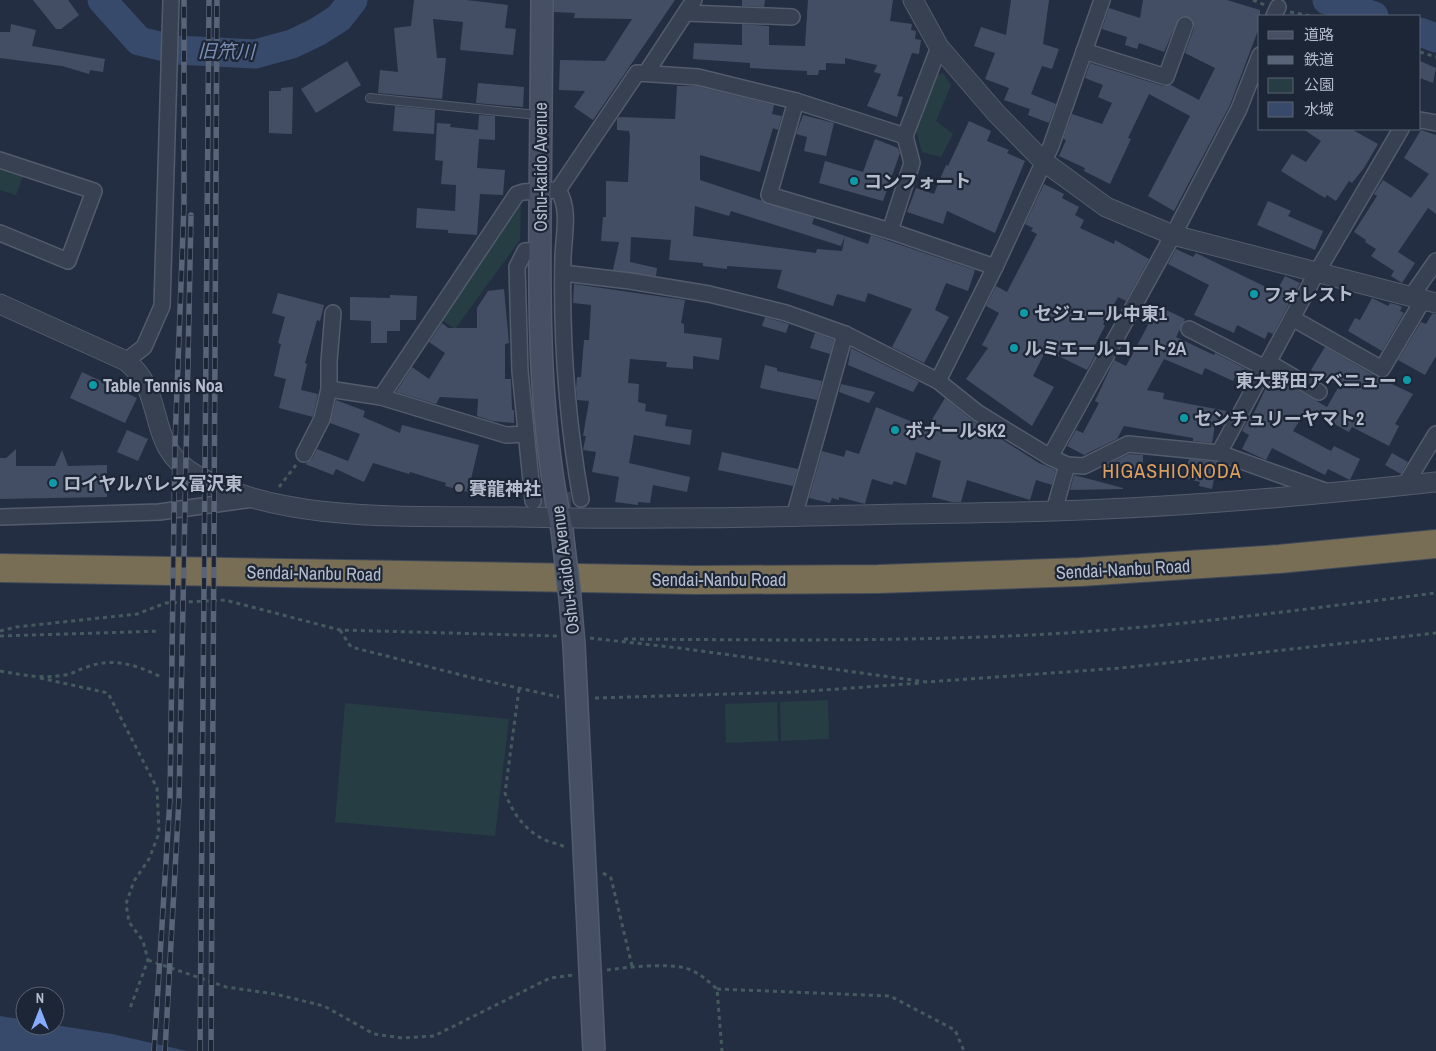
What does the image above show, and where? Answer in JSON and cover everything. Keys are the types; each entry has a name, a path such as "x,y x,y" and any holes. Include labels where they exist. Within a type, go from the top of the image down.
{"highway":[{"name":"Sendai-Nanbu Road","path":"0,568 695,580 878,579 1080,572 1279,559 1436,544"}],"main road":[{"name":"Oshu-kaido Avenue","path":"542,0 540,115 549,191 540,250 539,292 543,388 574,640 594,1051"}],"street":[{"path":"126,361 144,346 162,306 171,0"},
{"path":"913,0 938,47 996,113 1043,161 1106,207 1173,234 1423,300"},
{"path":"938,382 995,267 1051,146 1102,0"},
{"path":"646,74 690,6 792,17"},
{"path":"1084,51 1166,77 1185,25"},
{"path":"890,231 912,163 905,136 938,47"},
{"path":"1050,457 1173,234 1239,109 1258,60"},
{"path":"549,191 637,73 698,77 796,101 905,136"},
{"path":"796,101 768,195 890,231 995,267"},
{"path":"1421,120 1436,123"},
{"path":"1219,453 1317,272 1400,130"},
{"path":"0,160 94,191 68,261 0,233"},
{"path":"381,397 517,194 549,191 565,201 563,273 565,357 573,452 581,499"},
{"path":"533,501 520,370 517,267 526,251 540,250"},
{"path":"1292,318 1382,369 1423,300 1436,261"},
{"path":"563,273 630,281 709,294 786,313 845,334 938,382 978,413 1050,457 1067,465 1084,466 1128,444 1219,453 1328,492"},
{"path":"0,304 126,361 139,371 150,390 158,431 166,448 180,465 194,475 226,490 263,500 336,513 560,524 1054,512 1225,502 1436,482"},
{"path":"304,454 322,419 329,389 329,361 334,313"},
{"path":"1189,329 1319,392"},
{"path":"794,517 845,334"},
{"path":"329,389 381,397 506,435 526,434"},
{"path":"1405,485 1436,434"},
{"path":"1054,512 1067,465"},
{"path":"0,517 159,512 263,500"}],"lane":[{"path":"370,98 540,115"}],"path":[{"path":"1421,52 1436,58"},
{"path":"263,500 304,454"},
{"path":"0,631 16,627 137,614 166,603 225,600 340,630 574,640 884,641 1066,633 1235,617 1436,593"},
{"path":"0,636 160,630"},
{"path":"340,630 351,648 519,689 566,697"},
{"path":"594,698 796,692 1149,665 1436,633"},
{"path":"608,639 927,682"},
{"path":"40,678 68,675 88,666 117,662 142,667 161,677"},
{"path":"0,671 108,692 157,788 159,833 150,858 134,881 126,904 128,922 143,941 148,960 129,1012"},
{"path":"519,689 505,793 511,808 526,827 542,839 564,846 572,852"},
{"path":"595,868 611,878 632,966"},
{"path":"148,960 226,987 275,994 324,1006 374,1034 402,1038 434,1036 550,978 578,974"},
{"path":"605,970 632,966 684,968 703,976 717,989 890,996 955,1030 964,1051"},
{"path":"717,989 722,1051"}],"green space":[{"path":"943,73 951,85 936,121 953,134 941,157 922,152 915,127 934,77"},
{"path":"2,168 23,176 16,195 0,190 0,169"},
{"path":"521,201 520,240 455,329 439,318"},
{"path":"828,700 829,739 781,741 780,702"},
{"path":"777,702 778,741 726,743 725,704"},
{"path":"345,703 509,719 495,836 335,822"}],"water":[{"path":"0,1016 15,1018 15,1036 65,1036 65,1027 112,1034 187,1051 0,1051"}],"building":[{"path":"33,0 68,0 79,15 61,29 56,29"},
{"path":"414,0 467,0 508,5 505,28 516,29 513,55 460,50 463,22 433,19 437,58 446,58 442,99 378,93 380,70 398,72 394,28 411,26"},
{"path":"554,0 675,0 593,120 574,107 585,91 559,90 560,60 605,61 632,19 574,18 575,13 554,12"},
{"path":"742,0 765,0 764,7 742,6"},
{"path":"808,0 893,0 890,21 912,24 911,30 916,31 915,39 921,40 919,54 912,53 897,96 903,97 897,117 867,106 881,74 874,72 877,65 845,58 845,64 826,63 826,70 819,70 818,75 807,75 807,71 750,68 750,63 693,59 694,43 742,45 742,24 769,26 769,45 805,46"},
{"path":"1011,0 1049,0 1043,44 1059,49 1052,69 1042,66 1031,94 1056,104 1049,123 1028,115 1030,109 1004,100 1009,88 985,79 995,53 974,46 981,27 1006,35"},
{"path":"1143,0 1227,0 1260,10 1260,15 1258,15 1258,30 1230,105 1174,211 1148,196 1190,116 1149,94 1128,138 1131,139 1110,184 1084,171 1085,168 1059,156 1066,140 1063,139 1072,114 1102,124 1112,103 1098,97 1103,85 1085,78 1090,63 1163,86 1171,85 1199,100 1215,68 1185,53 1194,28 1192,19 1184,16 1179,18 1164,52 1139,43 1137,49 1125,45 1127,37 1102,29 1109,8 1140,18"},
{"path":"11,24 36,30 32,46 105,59 103,72 90,70 89,74 62,66 0,58 0,32 10,32"},
{"path":"347,61 361,85 316,113 301,89"},
{"path":"1421,61 1436,68 1433,83 1421,78"},
{"path":"478,83 524,87 523,107 476,103"},
{"path":"677,86 697,86 774,105 772,114 782,116 778,130 773,128 760,172 700,155 700,180 814,218 812,224 868,244 871,235 975,270 968,291 946,283 935,310 949,317 924,363 892,347 912,309 868,293 865,302 837,294 833,306 777,288 782,270 727,266 727,269 703,266 703,263 669,260 671,240 631,237 630,262 657,268 656,276 613,270 619,242 601,241 603,217 606,217 606,181 628,182 630,136 629,131 617,130 617,119 619,117 675,119","holes":["695,206 729,216 731,211 841,246 845,236 842,251 817,249 816,253 693,236"]},
{"path":"293,87 292,134 269,133 269,91 281,91 281,88"},
{"path":"395,106 435,110 434,134 393,131"},
{"path":"479,115 495,116 495,140 479,139 477,168 505,170 503,195 480,194 477,235 448,233 448,230 416,228 417,208 455,211 456,185 441,184 443,161 435,160 437,123 451,124 450,127 478,130"},
{"path":"803,115 834,123 826,156 804,151 807,137 796,134"},
{"path":"969,121 991,131 987,141 1009,150 1007,153 1025,161 995,233 947,211 943,224 907,212 916,188 934,194 946,165 948,166"},
{"path":"1304,130 1353,130 1378,144 1364,168 1352,183 1349,181 1336,201 1327,195 1325,198 1281,171 1292,154 1306,162 1321,141"},
{"path":"1421,130 1436,135 1436,214 1428,208 1398,252 1415,263 1402,283 1391,276 1394,271 1371,256 1376,249 1354,232 1377,196 1374,194 1383,180 1411,198 1429,174 1404,158"},
{"name":"コンフォート","path":"875,139 898,148 900,153 883,201 819,183 825,161 863,172"},
{"path":"1044,184 1064,194 1062,198 1079,207 1075,215 1084,220 1080,228 1114,244 1115,240 1149,259 1126,301 1118,297 1103,324 1105,326 1093,349 1098,351 1087,370 1046,350 1033,376 1054,387 1032,426 966,379 988,348 982,345 999,313 986,306 996,286 1007,292 1037,234 1031,231 1033,228 1025,224"},
{"path":"1268,201 1291,211 1288,216 1323,231 1315,250 1257,225"},
{"path":"1176,249 1193,257 1196,253 1276,292 1285,276 1300,283 1273,334 1268,332 1265,339 1237,325 1234,333 1194,315 1209,285 1168,264"},
{"path":"574,284 685,300 681,323 684,324 684,333 722,338 719,360 693,356 693,369 666,367 667,362 630,359 628,383 639,384 638,402 646,404 645,411 667,415 665,426 692,430 690,445 634,435 629,463 690,477 687,492 653,485 650,503 638,502 638,505 615,502 619,477 592,472 596,452 583,450 586,436 583,436 589,401 577,400 576,389 577,377 581,377 584,340 589,340 591,305 573,303"},
{"path":"504,289 509,343 505,344 505,379 511,379 514,423 492,421 477,416 478,399 440,397 436,404 396,392 412,367 429,379 445,353 429,342 442,323 448,328 477,328 477,308 488,291"},
{"path":"278,293 324,305 320,321 317,320 305,363 307,364 301,390 318,394 313,417 279,408 286,379 274,376 281,344 278,343 285,317 272,313"},
{"path":"390,295 417,296 416,320 400,320 400,331 387,331 387,343 371,343 371,321 350,320 350,297 390,298"},
{"path":"1372,298 1388,306 1390,303 1398,305 1402,307 1400,311 1404,313 1382,351 1348,331 1355,318 1360,320"},
{"path":"1156,305 1185,319 1176,337 1214,355 1215,353 1252,372 1247,382 1235,377 1233,381 1205,368 1202,375 1164,359 1147,390 1164,393 1163,399 1227,411 1223,426 1215,425 1212,443 1193,441 1193,438 1124,426 1117,439 1084,455 1067,446 1076,430 1083,433 1099,403 1095,401 1114,360 1126,366 1148,325"},
{"path":"1432,314 1436,314 1436,356 1425,375 1398,360 1421,322 1426,324"},
{"path":"765,317 789,324 786,333 762,326"},
{"path":"815,333 834,340 830,354 810,348"},
{"path":"1325,347 1377,377 1413,394 1395,424 1399,426 1389,446 1352,427 1349,432 1307,409 1293,431 1331,451 1334,446 1360,459 1350,480 1328,469 1325,475 1272,448 1266,460 1242,449 1249,435 1242,431 1251,414 1253,415 1272,375 1327,407 1339,386 1311,370"},
{"path":"851,348 919,382 913,392 848,365"},
{"path":"765,365 777,368 777,371 822,381 817,400 760,388"},
{"name":"Table Tennis Noa","path":"82,372 137,398 125,423 70,398"},
{"path":"841,384 875,392 869,403 839,392"},
{"path":"945,398 973,421 1039,463 1056,470 1052,485 1036,480 1030,500 967,480 961,502 952,502 932,497 941,461 916,452 906,485 894,481 892,485 872,479 865,504 839,497 839,500 832,498 830,503 809,498 822,451 844,457 846,450 859,454 876,407 927,428"},
{"path":"336,400 365,411 363,417 400,433 402,425 479,445 468,492 445,486 446,483 410,472 409,474 373,463 364,482 336,469 333,475 305,464 312,459 317,449 348,461 360,434 330,423"},
{"path":"127,430 148,439 138,461 117,452"},
{"name":"ロイヤルパレス富沢東","path":"16,449 16,466 55,466 62,450 68,466 107,465 107,497 0,499 0,458 6,458"},
{"path":"722,452 798,469 793,486 718,470"},
{"path":"1392,453 1408,462 1401,474 1385,465"},
{"path":"1129,454 1143,455 1143,473 1130,473 1130,479 1105,466"},
{"path":"1189,459 1217,462 1212,489 1199,486 1200,482 1184,478"},
{"path":"1074,475 1123,488 1123,489 1070,490"}],"waterway":[{"name":"旧笊川","path":"102,0 139,41 177,50 255,54 292,44 317,32 339,18 353,0"},
{"name":"旧笊川","path":"1327,0 1371,15"},
{"name":"旧笊川","path":"1421,32 1436,38"}],"tunnel":[{"path":"533,501 581,499"}],"railway":[{"path":"154,1051 170,799 175,443 184,205 184,0"},
{"path":"200,1051 209,0"},
{"path":"211,1051 217,0"},
{"path":"165,1051 179,799 191,215"}],"place":[{"name":"コンフォート","path":"854,181"},
{"name":"フォレスト","path":"1254,294"},
{"name":"セジュール中東1","path":"1024,313"},
{"name":"ルミエールコート2A","path":"1014,348"},
{"name":"東大野田アベニュー","path":"1407,380"},
{"name":"Table Tennis Noa","path":"93,385"},
{"name":"センチュリーヤマト2","path":"1184,418"},
{"name":"ボナールSK2","path":"895,430"},
{"name":"ロイヤルパレス富沢東","path":"53,483"},
{"name":"賽龍神社","path":"459,488"}],"district":[{"name":"HIGASHIONODA","path":"1172,470"}]}
